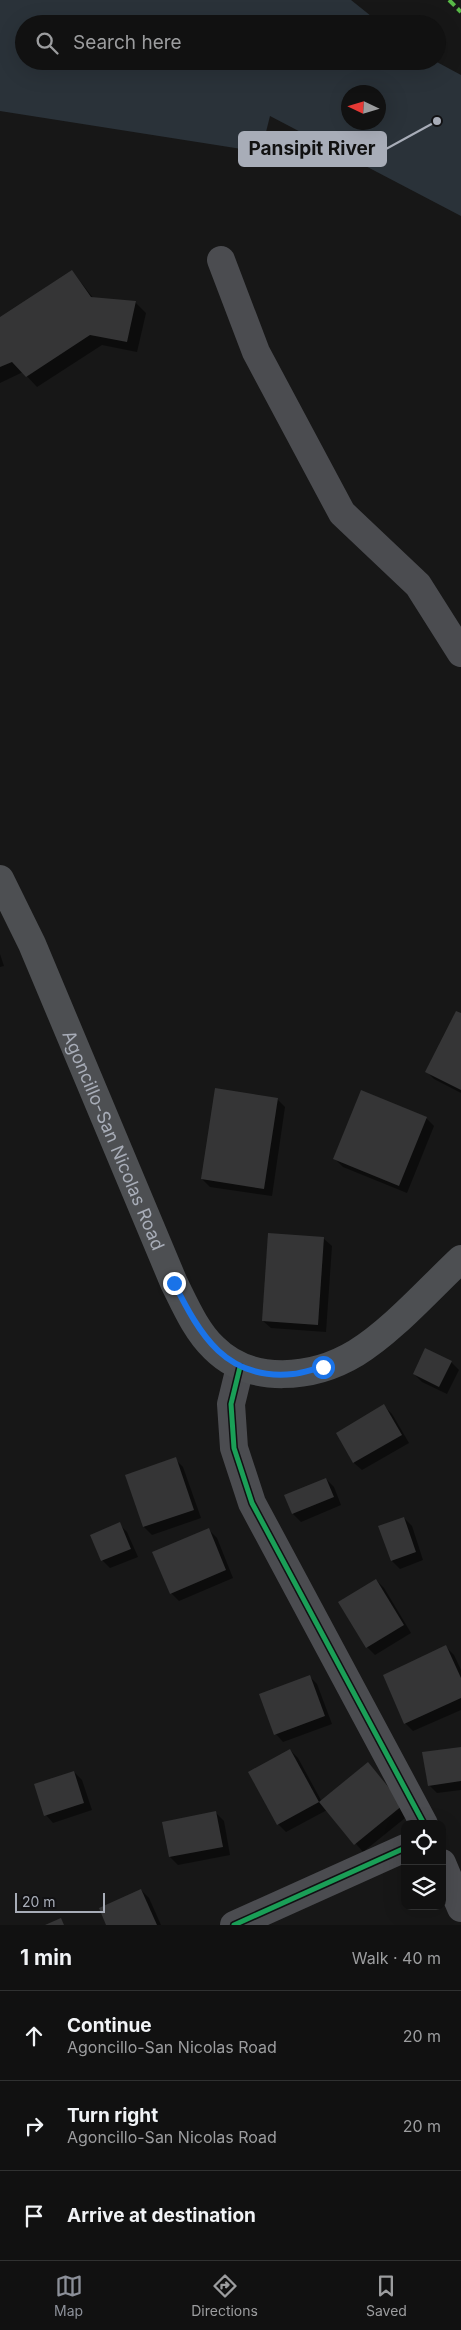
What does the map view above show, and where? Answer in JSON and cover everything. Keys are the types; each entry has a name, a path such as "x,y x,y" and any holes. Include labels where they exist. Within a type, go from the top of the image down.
{"main road":[{"name":"Agoncillo-San Nicolas Road","path":"0,879 32,944 174,1283 192,1319 213,1348 240,1367 267,1374 293,1374 323,1367 355,1354 393,1323 461,1259"}],"street":[{"path":"221,260 256,352 342,513 418,585 461,653"},
{"path":"240,1367 231,1404 234,1448 252,1503 422,1820"},
{"path":"234,1925 401,1850"},
{"path":"443,1865 461,1908"}],"shaded area":[{"path":"0,0 351,0 370,15 15,15 15,70 446,70 446,67 461,75 461,216 270,116 261,152 0,111"}],"building":[{"path":"72,270 91,297 136,301 127,342 90,335 26,377 12,362 0,367 0,317"},
{"path":"456,1011 461,1013 461,1090 425,1072"},
{"path":"215,1088 278,1098 264,1189 201,1179"},
{"path":"361,1090 427,1117 399,1186 333,1159"},
{"path":"268,1233 324,1237 318,1325 262,1321"},
{"path":"425,1348 452,1361 439,1387 413,1374"},
{"path":"384,1404 402,1435 353,1463 336,1433"},
{"path":"176,1457 194,1510 143,1527 125,1475"},
{"path":"326,1478 334,1497 292,1514 284,1495"},
{"path":"404,1517 416,1552 391,1561 378,1526"},
{"path":"120,1522 131,1549 101,1561 90,1535"},
{"path":"209,1528 226,1570 170,1594 152,1552"},
{"path":"376,1579 404,1625 366,1648 338,1602"},
{"path":"446,1645 461,1678 461,1698 404,1724 383,1675"},
{"path":"310,1675 325,1716 274,1735 259,1694"},
{"path":"461,1747 461,1781 428,1786 422,1752"},
{"path":"290,1749 319,1802 277,1825 248,1772"},
{"path":"368,1762 403,1805 354,1845 319,1802"},
{"path":"74,1771 84,1803 44,1816 34,1784"},
{"path":"216,1811 223,1847 169,1857 162,1822"},
{"path":"141,1889 157,1925 106,1925 99,1908"},
{"path":"61,1918 64,1925 45,1925"}],"marked path":[{"path":"449,0 461,12"}],"cycle path":[{"path":"240,1367 231,1404 234,1448 252,1503 422,1820"},
{"path":"234,1925 401,1850"}],"place":[{"name":"Pansipit River","path":"437,121"}],"route":[{"path":"174,1283 192,1319 213,1348 240,1367 267,1374 293,1374 323,1367"}]}
